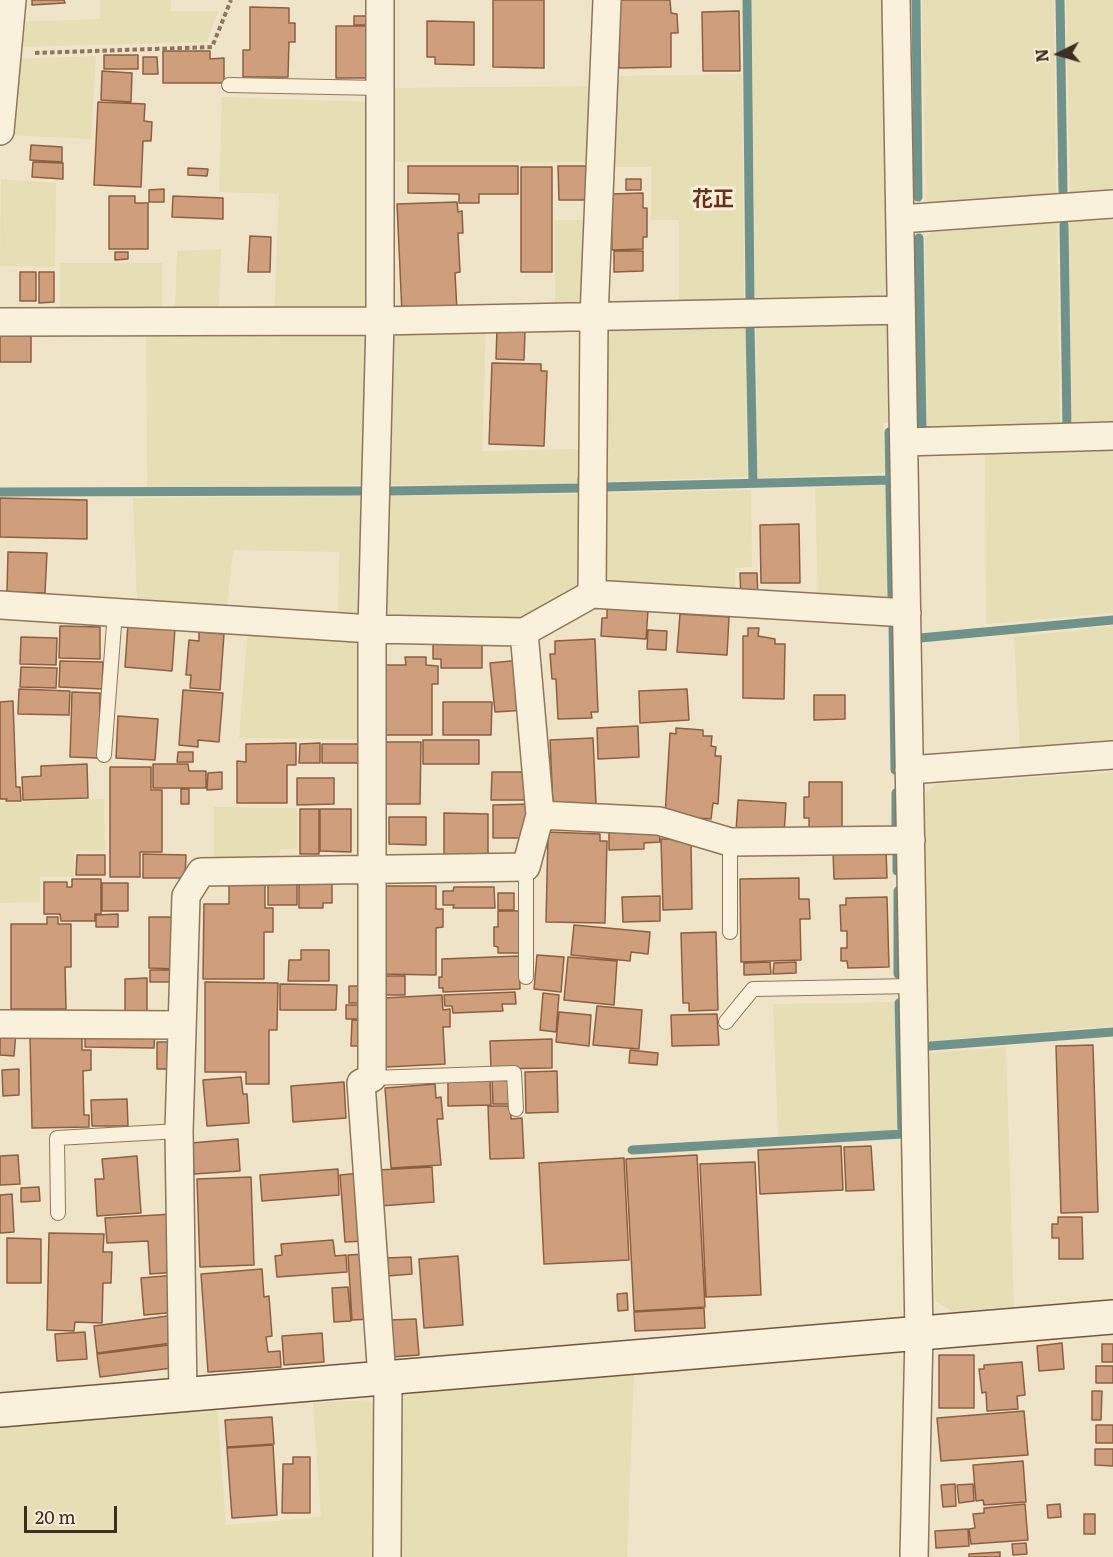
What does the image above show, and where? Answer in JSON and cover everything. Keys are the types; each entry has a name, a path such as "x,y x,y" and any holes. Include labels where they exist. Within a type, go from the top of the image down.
{"street":[{"path":"0,131 12,0"},
{"path":"380,0 380,321 372,629 372,1078 361,1083 385,1378 387,1557"},
{"path":"592,594 594,316 606,0"},
{"path":"896,0 919,1334 914,1557"},
{"path":"900,219 1113,204"},
{"path":"0,322 380,321 901,310"},
{"path":"904,442 1113,436"},
{"path":"0,605 372,629 524,632 592,594 907,613"},
{"path":"183,1395 179,1131 186,896 201,872 526,867 540,815 524,632"},
{"path":"909,770 1113,755"},
{"path":"540,815 659,821 729,842 911,840"},
{"path":"0,1024 182,1025"},
{"path":"0,1410 1113,1317"}],"lane":[{"path":"229,85 380,88"},
{"path":"104,755 115,612"},
{"path":"729,842 730,932"},
{"path":"526,867 526,977"},
{"path":"726,1022 753,989 913,986"},
{"path":"372,1078 514,1073 516,1109"},
{"path":"58,1213 57,1138 179,1131"}],"path":[{"path":"7,54 212,47 231,0"}],"shaded area":[{"path":"100,0 171,0 170,11 218,11 207,42 15,47 16,22 100,19"},
{"path":"752,0 886,0 894,292 885,301 755,304"},
{"path":"922,0 1054,0 1056,195 926,206"},
{"path":"1066,0 1113,0 1113,192 1070,194"},
{"path":"96,56 91,139 5,135 13,59"},
{"path":"742,74 744,304 679,304 679,220 651,220 651,167 608,167 612,76"},
{"path":"593,86 591,162 390,162 390,88"},
{"path":"222,97 372,102 372,315 274,314 279,194 219,192"},
{"path":"1,179 56,183 55,267 0,266"},
{"path":"555,220 588,220 583,308 555,309"},
{"path":"1113,220 1113,421 1072,422 1069,222"},
{"path":"1057,223 1060,423 927,427 925,239 931,232"},
{"path":"221,249 219,311 175,312 177,251"},
{"path":"60,263 162,263 162,312 60,313"},
{"path":"879,319 891,326 895,422 883,423 885,473 758,478 756,321"},
{"path":"745,320 747,477 600,482 604,323"},
{"path":"371,326 366,485 147,487 146,327"},
{"path":"486,327 482,451 579,449 578,484 384,485 389,344 397,330"},
{"path":"1113,445 1113,613 986,624 985,448"},
{"path":"886,484 887,605 818,601 815,488"},
{"path":"751,490 752,567 735,568 736,598 599,582 599,493"},
{"path":"583,494 579,590 510,625 379,622 382,496"},
{"path":"368,496 365,605 358,615 338,617 339,552 233,550 227,608 137,605 133,498"},
{"path":"248,626 360,641 361,739 239,738"},
{"path":"1113,626 1113,744 1020,752 1014,637"},
{"path":"1113,772 1113,1026 929,1041 924,794 937,784"},
{"path":"104,799 105,850 74,851 74,877 40,877 40,902 0,903 0,802"},
{"path":"214,807 297,808 297,849 280,849 279,866 214,865"},
{"path":"894,1002 897,1130 778,1136 773,1004"},
{"path":"1006,1047 1014,1307 954,1312 935,1301 930,1053"},
{"path":"634,1373 627,1557 397,1557 396,1393"},
{"path":"369,1400 380,1412 379,1557 0,1557 0,1426 217,1409 226,1525 321,1517 313,1403"}],"building":[{"path":"32,0 64,0 65,3 32,5"},
{"path":"493,0 544,0 544,68 493,67"},
{"path":"618,0 670,0 671,13 677,14 678,33 671,33 671,67 619,68"},
{"path":"250,7 289,8 289,23 295,23 295,42 289,42 288,77 243,77 243,50 250,50"},
{"path":"739,11 740,71 703,71 702,12"},
{"path":"354,16 369,16 369,25 354,25"},
{"path":"427,21 474,22 474,65 435,64 435,57 427,57"},
{"path":"336,26 371,26 370,78 336,78"},
{"path":"163,51 210,51 210,59 224,58 224,83 163,83"},
{"path":"104,55 138,55 138,69 104,69"},
{"path":"143,57 157,57 158,74 143,74"},
{"path":"102,71 132,73 131,102 101,100"},
{"path":"98,102 145,104 144,121 152,122 151,141 143,141 141,187 94,185"},
{"path":"31,145 62,147 62,162 30,160"},
{"path":"33,162 63,163 63,179 32,177"},
{"path":"408,166 518,166 518,194 479,194 479,203 459,203 459,194 408,193"},
{"path":"558,166 590,166 589,200 559,200"},
{"path":"521,167 552,167 552,272 521,272"},
{"path":"188,168 208,169 207,176 188,175"},
{"path":"626,179 641,179 641,190 626,190"},
{"path":"164,189 164,202 149,202 149,190"},
{"path":"643,193 643,208 647,208 647,237 643,237 643,249 612,250 611,194"},
{"path":"109,196 135,196 135,203 148,203 148,249 109,249"},
{"path":"173,196 223,198 223,219 172,217"},
{"path":"457,202 458,212 462,211 463,233 458,233 460,272 455,273 457,311 402,313 397,204"},
{"path":"250,236 271,237 270,272 248,272"},
{"path":"614,251 643,251 643,271 614,272"},
{"path":"115,252 128,252 128,259 115,260"},
{"path":"20,272 36,272 36,301 20,301"},
{"path":"39,272 54,272 54,302 39,303"},
{"path":"497,329 525,330 524,360 496,359"},
{"path":"0,331 31,331 31,362 0,362"},
{"path":"492,363 541,364 541,371 547,371 544,446 489,444"},
{"path":"0,498 87,500 87,539 0,537"},
{"path":"799,524 800,583 761,583 760,525"},
{"path":"8,552 47,553 45,593 7,592"},
{"path":"740,573 757,573 758,598 741,598"},
{"path":"607,608 648,610 646,639 601,636 602,618 607,618"},
{"path":"680,614 729,617 727,655 677,652"},
{"path":"128,624 175,628 172,671 125,667"},
{"path":"60,626 100,627 100,659 59,658"},
{"path":"748,628 759,628 758,636 775,639 775,644 785,644 784,699 743,698 743,636 748,636"},
{"path":"648,630 667,631 666,650 647,649"},
{"path":"199,632 224,634 220,690 190,688 191,675 186,675 189,640 199,641"},
{"path":"21,637 57,638 56,665 20,664"},
{"path":"433,638 482,638 482,668 441,668 441,659 433,659"},
{"path":"595,639 598,712 591,712 592,718 558,719 556,679 552,679 550,654 555,654 555,641"},
{"path":"405,657 426,657 426,665 438,666 438,684 432,684 432,735 378,735 378,665 406,665"},
{"path":"522,660 527,710 495,712 490,663"},
{"path":"60,661 103,662 102,689 59,687"},
{"path":"21,667 57,668 56,688 20,687"},
{"path":"19,689 70,691 69,715 18,714"},
{"path":"687,689 689,720 640,723 639,691"},
{"path":"183,690 223,693 219,742 198,740 198,747 179,745"},
{"path":"72,692 100,693 99,758 70,757"},
{"path":"814,695 845,695 845,719 814,720"},
{"path":"13,701 16,787 20,787 21,801 0,799 0,702"},
{"path":"443,702 492,702 491,735 443,735"},
{"path":"118,716 158,719 155,760 116,758"},
{"path":"638,726 639,757 598,759 597,728"},
{"path":"676,728 703,730 703,736 712,736 711,746 716,747 715,756 721,756 718,804 713,803 711,819 665,816 670,733 676,734"},
{"path":"593,738 596,804 553,806 550,740"},
{"path":"423,740 479,740 479,764 423,764"},
{"path":"378,742 421,742 420,804 378,804"},
{"path":"296,743 296,765 287,765 287,803 237,803 237,761 246,762 246,744"},
{"path":"320,743 320,763 299,763 300,744"},
{"path":"322,744 358,744 358,763 322,763"},
{"path":"178,752 193,752 193,762 177,762"},
{"path":"87,764 88,798 23,800 22,777 41,776 41,766"},
{"path":"153,764 188,764 189,771 206,771 206,788 153,788"},
{"path":"110,767 151,767 151,790 162,790 162,852 140,852 140,877 110,877"},
{"path":"222,772 222,789 207,790 208,773"},
{"path":"492,772 530,772 529,800 491,800"},
{"path":"297,778 334,778 334,804 297,805"},
{"path":"809,782 842,782 842,833 809,833 809,818 804,818 804,797 809,797"},
{"path":"181,789 189,789 189,804 181,804"},
{"path":"738,800 786,803 784,835 736,832"},
{"path":"532,804 526,838 493,838 493,805"},
{"path":"300,809 319,809 319,854 300,854"},
{"path":"320,809 351,809 351,852 320,851"},
{"path":"444,813 488,814 488,861 444,861"},
{"path":"389,817 426,817 426,845 389,844"},
{"path":"659,825 660,842 644,843 644,849 609,850 609,826"},
{"path":"548,832 600,834 600,841 607,841 605,923 546,922"},
{"path":"661,839 691,839 692,909 663,910"},
{"path":"886,849 887,878 834,879 833,851"},
{"path":"143,854 186,855 185,878 143,878"},
{"path":"77,855 105,855 105,875 76,875"},
{"path":"799,878 799,899 809,899 810,919 800,919 801,960 741,962 740,879"},
{"path":"72,879 101,879 101,914 95,914 95,921 61,921 60,914 44,914 44,882 67,882 67,887 72,887"},
{"path":"268,880 297,880 297,905 268,905"},
{"path":"299,880 332,880 332,903 323,903 323,908 299,908"},
{"path":"229,881 265,881 265,908 273,908 273,932 264,932 264,979 203,979 204,904 229,904"},
{"path":"102,883 128,883 128,911 102,911"},
{"path":"381,886 436,886 436,909 443,909 443,927 436,928 436,975 381,974"},
{"path":"454,887 494,887 495,908 453,908 454,905 443,905 443,891 453,891"},
{"path":"498,893 514,893 514,910 498,910"},
{"path":"660,896 660,921 623,922 622,897"},
{"path":"887,897 889,967 848,968 847,961 841,961 841,948 847,948 847,931 841,931 840,905 846,905 846,898"},
{"path":"498,911 523,911 523,953 498,953 498,947 494,946 494,927 498,927"},
{"path":"118,914 118,927 96,927 96,915"},
{"path":"47,917 58,917 58,924 71,924 71,967 65,967 66,1009 11,1009 11,924 47,924"},
{"path":"149,917 178,917 178,969 149,968"},
{"path":"574,925 650,932 648,954 631,952 630,961 571,955"},
{"path":"716,932 718,1010 689,1011 689,1003 683,1003 681,933"},
{"path":"301,950 329,950 329,981 288,981 289,960 301,960"},
{"path":"537,955 564,957 561,992 534,989"},
{"path":"519,956 520,989 443,992 443,988 439,988 439,977 442,977 442,959"},
{"path":"568,957 617,961 614,1005 564,1000"},
{"path":"770,962 771,974 744,975 744,963"},
{"path":"796,962 796,973 773,974 774,963"},
{"path":"150,970 174,970 174,982 150,982"},
{"path":"381,976 405,976 405,995 381,995"},
{"path":"147,978 147,1016 125,1016 125,979"},
{"path":"205,982 278,983 277,1030 269,1030 269,1084 246,1084 246,1072 205,1072"},
{"path":"280,984 337,985 336,1010 280,1010"},
{"path":"349,986 367,986 367,1003 349,1003"},
{"path":"515,992 516,1004 502,1004 503,1011 453,1013 452,1006 445,1006 444,995"},
{"path":"543,993 559,995 556,1032 540,1030"},
{"path":"442,995 443,1010 450,1009 450,1027 443,1027 445,1064 386,1067 383,998"},
{"path":"346,1005 363,1005 363,1019 346,1019"},
{"path":"597,1006 642,1010 639,1049 593,1045"},
{"path":"559,1012 591,1015 589,1046 556,1042"},
{"path":"717,1014 719,1045 672,1046 671,1015"},
{"path":"352,1020 368,1020 368,1046 351,1046"},
{"path":"0,1030 16,1031 14,1056 0,1055"},
{"path":"85,1030 155,1030 154,1048 85,1047"},
{"path":"82,1036 82,1050 91,1050 91,1070 83,1071 84,1115 89,1115 89,1127 32,1128 30,1037"},
{"path":"552,1039 552,1068 491,1069 490,1041"},
{"path":"157,1042 176,1042 176,1069 157,1069"},
{"path":"1093,1045 1098,1212 1061,1213 1056,1046"},
{"path":"630,1050 658,1053 657,1065 629,1063"},
{"path":"19,1069 19,1095 3,1096 2,1070"},
{"path":"557,1071 558,1112 526,1113 525,1072"},
{"path":"241,1077 243,1094 247,1094 249,1123 207,1126 203,1080"},
{"path":"512,1078 512,1104 493,1104 492,1079"},
{"path":"490,1079 491,1105 448,1106 448,1080"},
{"path":"344,1082 346,1118 293,1122 291,1086"},
{"path":"435,1084 436,1098 441,1097 443,1119 437,1119 441,1165 391,1168 385,1088"},
{"path":"127,1099 128,1126 92,1126 91,1100"},
{"path":"488,1106 511,1106 511,1119 522,1118 524,1158 490,1159"},
{"path":"238,1139 240,1171 194,1174 191,1143"},
{"path":"841,1146 843,1190 760,1194 758,1150"},
{"path":"871,1146 874,1190 846,1191 844,1147"},
{"path":"18,1155 20,1184 0,1185 0,1156"},
{"path":"697,1155 705,1307 634,1311 626,1159"},
{"path":"137,1156 141,1213 97,1216 95,1179 104,1179 102,1159"},
{"path":"624,1158 629,1260 544,1264 539,1163"},
{"path":"755,1162 761,1295 706,1297 700,1164"},
{"path":"432,1167 434,1202 380,1206 378,1170"},
{"path":"338,1169 339,1195 262,1201 260,1175"},
{"path":"361,1173 366,1241 345,1242 340,1175"},
{"path":"251,1177 254,1265 200,1267 197,1179"},
{"path":"39,1187 40,1201 21,1202 21,1188"},
{"path":"12,1194 14,1232 0,1233 0,1195"},
{"path":"173,1214 177,1272 150,1274 148,1241 107,1243 105,1218"},
{"path":"1058,1217 1082,1217 1083,1259 1059,1259 1059,1238 1052,1238 1052,1224 1058,1224"},
{"path":"49,1233 104,1234 103,1252 112,1252 111,1283 103,1283 102,1323 75,1322 74,1331 47,1330"},
{"path":"7,1238 41,1239 41,1283 7,1283"},
{"path":"333,1240 335,1256 346,1255 347,1272 277,1277 275,1256 282,1255 281,1244"},
{"path":"366,1254 371,1319 352,1320 348,1255"},
{"path":"458,1256 463,1325 424,1328 419,1259"},
{"path":"411,1257 412,1274 387,1276 386,1258"},
{"path":"262,1269 264,1297 269,1296 272,1336 266,1337 268,1352 280,1351 281,1367 208,1372 201,1274"},
{"path":"176,1275 179,1312 144,1315 141,1278"},
{"path":"348,1287 351,1321 334,1322 332,1288"},
{"path":"627,1293 628,1310 618,1311 617,1294"},
{"path":"704,1308 705,1328 635,1331 634,1312"},
{"path":"175,1315 179,1342 97,1353 94,1326"},
{"path":"416,1319 419,1355 392,1357 389,1320"},
{"path":"85,1332 87,1359 57,1361 55,1334"},
{"path":"322,1333 324,1362 284,1365 282,1336"},
{"path":"1062,1343 1064,1369 1039,1371 1037,1346"},
{"path":"1102,1344 1113,1344 1113,1362 1102,1362"},
{"path":"169,1345 172,1368 100,1377 97,1354"},
{"path":"939,1355 974,1355 974,1408 939,1408"},
{"path":"1022,1362 1025,1395 1017,1396 1018,1409 987,1411 986,1392 982,1393 979,1369 984,1369 984,1365"},
{"path":"1096,1366 1113,1366 1113,1383 1096,1383"},
{"path":"1092,1391 1102,1391 1101,1420 1092,1420"},
{"path":"1024,1411 1028,1455 941,1461 937,1418"},
{"path":"272,1417 274,1444 227,1447 225,1420"},
{"path":"1096,1425 1113,1425 1113,1443 1096,1443"},
{"path":"273,1445 277,1515 232,1518 227,1448"},
{"path":"1095,1449 1113,1449 1113,1466 1095,1465"},
{"path":"293,1457 310,1457 310,1513 282,1513 283,1464 293,1464"},
{"path":"1023,1461 1026,1502 984,1505 983,1500 976,1501 973,1465"},
{"path":"955,1484 956,1506 943,1507 941,1485"},
{"path":"973,1484 974,1501 959,1503 957,1485"},
{"path":"1025,1504 1028,1540 971,1544 969,1529 975,1528 973,1514 984,1513 984,1508"},
{"path":"1060,1504 1061,1517 1048,1518 1047,1505"},
{"path":"1084,1514 1095,1514 1095,1534 1084,1534"},
{"path":"968,1529 969,1546 936,1548 935,1531"},
{"path":"1026,1543 1027,1554 1013,1555 1012,1544"},
{"path":"1000,1552 1000,1557 969,1557 969,1554"}],"waterway":[{"path":"747,0 750,300"},
{"path":"916,0 918,197"},
{"path":"1060,0 1063,191"},
{"path":"1064,225 1067,427"},
{"path":"919,238 922,431 930,431"},
{"path":"750,326 753,483"},
{"path":"889,432 892,597"},
{"path":"389,491 582,488 582,479"},
{"path":"604,487 890,480"},
{"path":"0,492 362,491"},
{"path":"920,638 1113,620"},
{"path":"893,622 895,770"},
{"path":"896,793 896,831"},
{"path":"897,853 897,871"},
{"path":"898,891 898,974"},
{"path":"632,1150 902,1134 899,1003"},
{"path":"930,1046 1113,1032"}],"district":[{"name":"花正","path":"713,200"}]}
